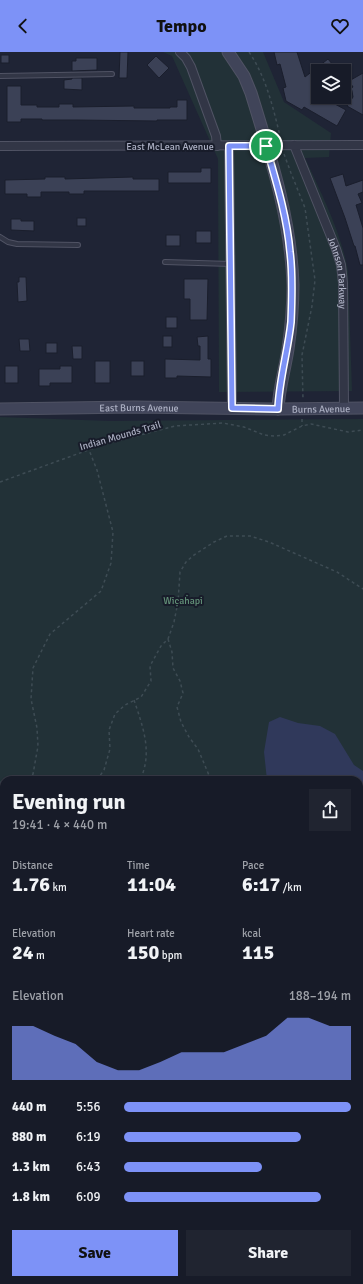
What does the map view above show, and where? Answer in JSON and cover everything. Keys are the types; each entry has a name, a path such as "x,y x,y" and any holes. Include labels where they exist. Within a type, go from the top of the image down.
{"street":[{"path":"180,52 186,58 191,67 216,136 217,146"},
{"path":"228,52 244,76 251,92 284,216 290,252 292,285 288,349 278,396 278,409"},
{"name":"Johnson Parkway","path":"294,145 341,265 343,290 344,408"},
{"name":"East McLean Avenue","path":"0,146 363,145"},
{"path":"229,146 232,408"},
{"name":"East Burns Avenue","path":"0,409 134,407 278,409"},
{"name":"Burns Avenue","path":"278,409 363,408"}],"lane":[{"path":"0,76 112,74"},
{"path":"0,237 8,242 16,244 78,245"},
{"path":"165,262 231,264"}],"path":[{"path":"250,52 263,77 279,133"},
{"path":"284,153 290,173 305,208 315,280 312,306 302,355 302,399"},
{"path":"302,417 302,426"},
{"name":"Indian Mounds Trail","path":"0,482 123,439 175,426 223,423 244,427 264,435 274,436 284,435 302,426 319,425 348,432 363,430"},
{"path":"32,776 38,746 37,728 31,698 33,668 50,634 101,590 111,563 113,532 97,470 89,450"},
{"path":"100,776 104,770 110,749 109,730 114,714 125,705 141,697 151,681 150,666 161,646 168,639 174,622 178,602 180,572 186,562 194,555 214,542 228,536 250,536 270,542 338,572 363,589"},
{"path":"168,639 172,652 173,668 180,682 183,693 177,707 179,715 189,737 198,749 209,776"},
{"path":"134,700 146,740 147,756 141,776"}],"green space":[{"path":"163,52 263,52 284,102 331,133 329,157 305,158 336,228 345,256 348,271 352,391 219,392 218,159 172,56"},
{"name":"Wic̣aḣapi","path":"0,417 110,421 363,419 363,776 0,776"}],"water":[{"path":"280,717 298,723 320,726 335,734 354,765 363,771 363,776 267,776 264,752 269,722"}],"building":[{"path":"120,52 128,52 127,78 119,78"},
{"path":"274,52 297,52 305,77 311,72 311,104 335,104 346,110 337,126 304,107 302,110 286,101 283,88 286,87 280,64 277,65"},
{"path":"1,55 9,55 9,63 1,63"},
{"path":"156,56 169,68 159,78 147,65"},
{"path":"76,58 97,58 97,70 72,71 72,61 76,61"},
{"path":"328,59 332,64 322,64"},
{"path":"363,73 363,115 347,106 351,104 353,97 351,80"},
{"path":"82,78 82,90 64,89 64,80"},
{"path":"7,86 21,86 21,105 37,105 37,107 59,107 59,104 73,104 73,107 134,106 134,108 170,108 177,107 177,100 187,100 187,120 21,119 21,122 7,122"},
{"path":"201,168 211,168 211,183 168,183 168,172 201,172"},
{"path":"343,174 346,186 363,180 363,192 358,194 362,203 356,205 363,228 363,265 360,265 355,246 330,178"},
{"path":"45,177 65,177 65,179 133,177 133,179 159,179 159,191 84,191 84,194 69,194 69,192 41,192 41,197 27,197 27,194 5,194 5,180 45,179"},
{"path":"77,218 86,218 86,226 77,226"},
{"path":"11,219 34,221 34,231 11,230"},
{"path":"196,231 211,231 211,243 196,243"},
{"path":"166,235 180,235 180,246 166,246"},
{"path":"19,277 26,277 27,301 18,302 17,282 19,282"},
{"path":"184,279 208,279 207,320 190,320 190,299 184,299"},
{"path":"166,317 177,317 177,328 166,328"},
{"path":"163,336 172,336 172,347 163,347"},
{"path":"208,336 208,359 211,359 211,377 177,376 177,378 165,378 165,359 200,360 200,346 198,346 197,337"},
{"path":"19,339 29,339 30,351 20,351"},
{"path":"46,343 57,343 57,353 46,353"},
{"path":"72,346 82,346 82,359 73,359"},
{"path":"95,361 110,361 110,383 95,383"},
{"path":"131,361 144,361 144,376 131,376"},
{"path":"5,366 18,366 18,383 5,383"},
{"path":"60,366 72,366 72,383 50,383 50,386 39,386 39,369 60,369"}],"route":[{"path":"229,146 266,146 282,202 290,252 292,301 288,349 278,396 278,409 232,408 229,146"}]}
